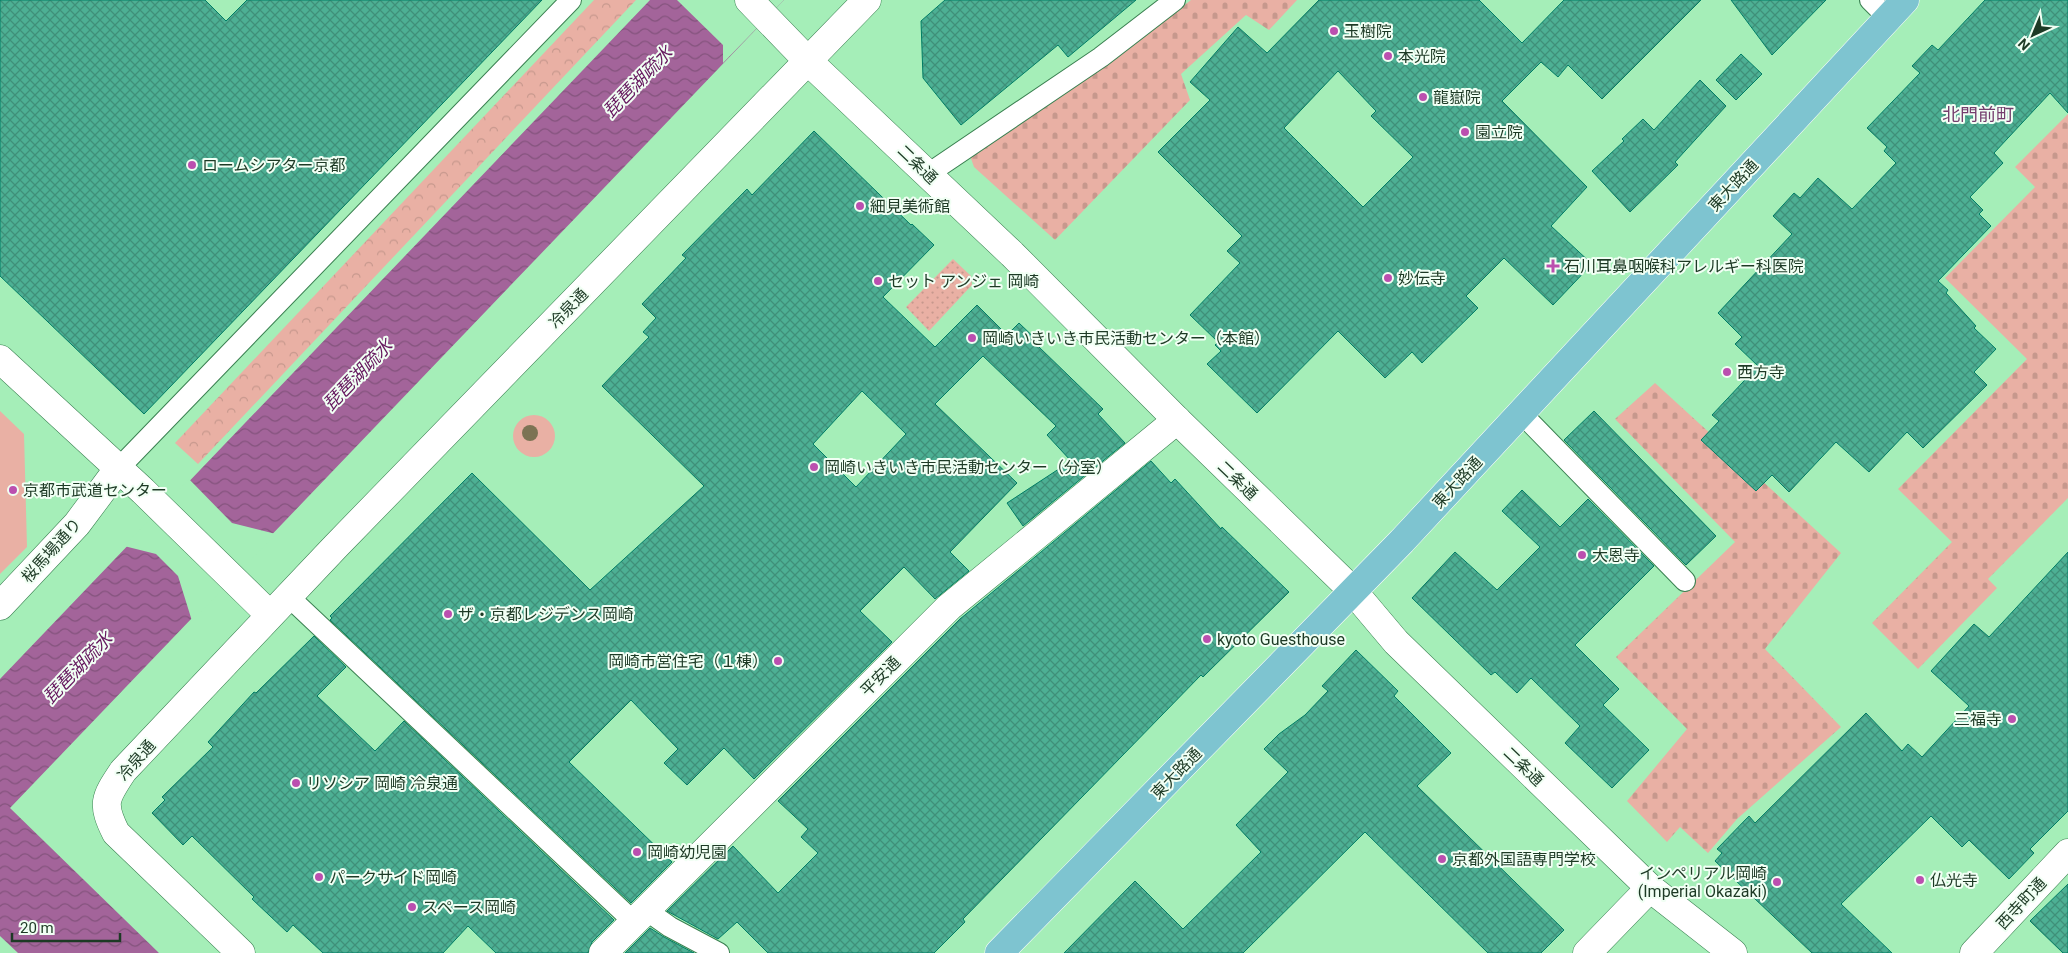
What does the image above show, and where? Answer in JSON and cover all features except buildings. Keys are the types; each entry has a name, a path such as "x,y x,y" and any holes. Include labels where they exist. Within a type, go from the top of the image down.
{"main road":[{"name":"東大路通","path":"999,953 1402,541 1521,413 1888,6"}],"street":[{"name":"二条通","path":"749,0 808,61 1012,254 1177,420 1353,590 1396,642 1650,888 1733,953"},
{"name":"冷泉通","path":"241,953 116,833 107,814 108,794 123,771 279,606 867,0"},
{"path":"0,359 148,497 236,583 279,606"},
{"name":"平安通","path":"603,953 949,607 1177,420"},
{"name":"桜馬場通り","path":"0,606 77,524 118,469"},
{"name":"西寺町通","path":"1974,953 2068,853"},
{"path":"1587,953 1650,888"}],"lane":[{"path":"118,469 571,0"},
{"path":"928,174 1101,57 1175,0"},
{"path":"1521,413 1685,581"},
{"path":"279,606 640,916 670,927 719,953"}],"green space":[{"path":"594,0 636,0 198,464 175,443"},
{"path":"1191,0 1297,0 1269,30 1246,15 1181,74 1190,100 1055,240 974,167 969,153 1108,64"},
{"path":"2068,114 2068,498 1988,579 1997,588 1918,669 1872,623 1952,542 1898,489 2027,359 1945,278 2035,187 2015,167"},
{"path":"953,259 971,276 972,285 929,331 906,307"},
{"path":"1655,383 1841,553 1765,649 1841,727 1737,819 1708,853 1680,827 1667,842 1627,801 1687,729 1616,657 1735,542 1615,419"},
{"name":"京都市武道センター","path":"0,411 24,434 27,547 0,574"},
{"path":"538,415 546,418 552,424 555,436 552,448 546,454 530,457 522,454 516,448 513,432 516,424 522,418"}],"water":[{"name":"琵琶湖疏水","path":"650,0 784,0 10,808 159,953 18,953 0,936 0,679"}],"pier":[{"path":"677,0 784,0 723,63 723,45"},
{"path":"189,479 232,523 276,534 192,621 178,576 156,554 124,546"}],"place":[{"name":"玉樹院","path":"1334,31"},
{"name":"本光院","path":"1388,56"},
{"name":"龍嶽院","path":"1423,97"},
{"name":"園立院","path":"1465,132"},
{"name":"ロームシアター京都","path":"192,165"},
{"name":"細見美術館","path":"860,206"},
{"name":"石川耳鼻咽喉科アレルギー科医院","path":"1553,266"},
{"name":"妙伝寺","path":"1388,278"},
{"name":"セット アンジェ 岡崎","path":"878,281"},
{"name":"岡崎いきいき市民活動センター（本館）","path":"972,338"},
{"name":"西方寺","path":"1727,372"},
{"name":"岡崎いきいき市民活動センター（分室）","path":"814,467"},
{"name":"京都市武道センター","path":"13,490"},
{"name":"大恩寺","path":"1582,555"},
{"name":"ザ・京都レジデンス岡崎","path":"448,614"},
{"name":"kyoto Guesthouse","path":"1207,639"},
{"name":"岡崎市営住宅（１棟）","path":"778,661"},
{"name":"三福寺","path":"2012,719"},
{"name":"リソシア 岡崎 冷泉通","path":"296,783"},
{"name":"岡崎幼児園","path":"637,852"},
{"name":"京都外国語専門学校","path":"1442,859"},
{"name":"パークサイド岡崎","path":"319,877"},
{"name":"仏光寺","path":"1920,880"},
{"name":"インペリアル岡崎 (Imperial Okazaki)","path":"1777,882"},
{"name":"スペース岡崎","path":"412,907"}],"district":[{"name":"北門前町","path":"1978,115"}]}
